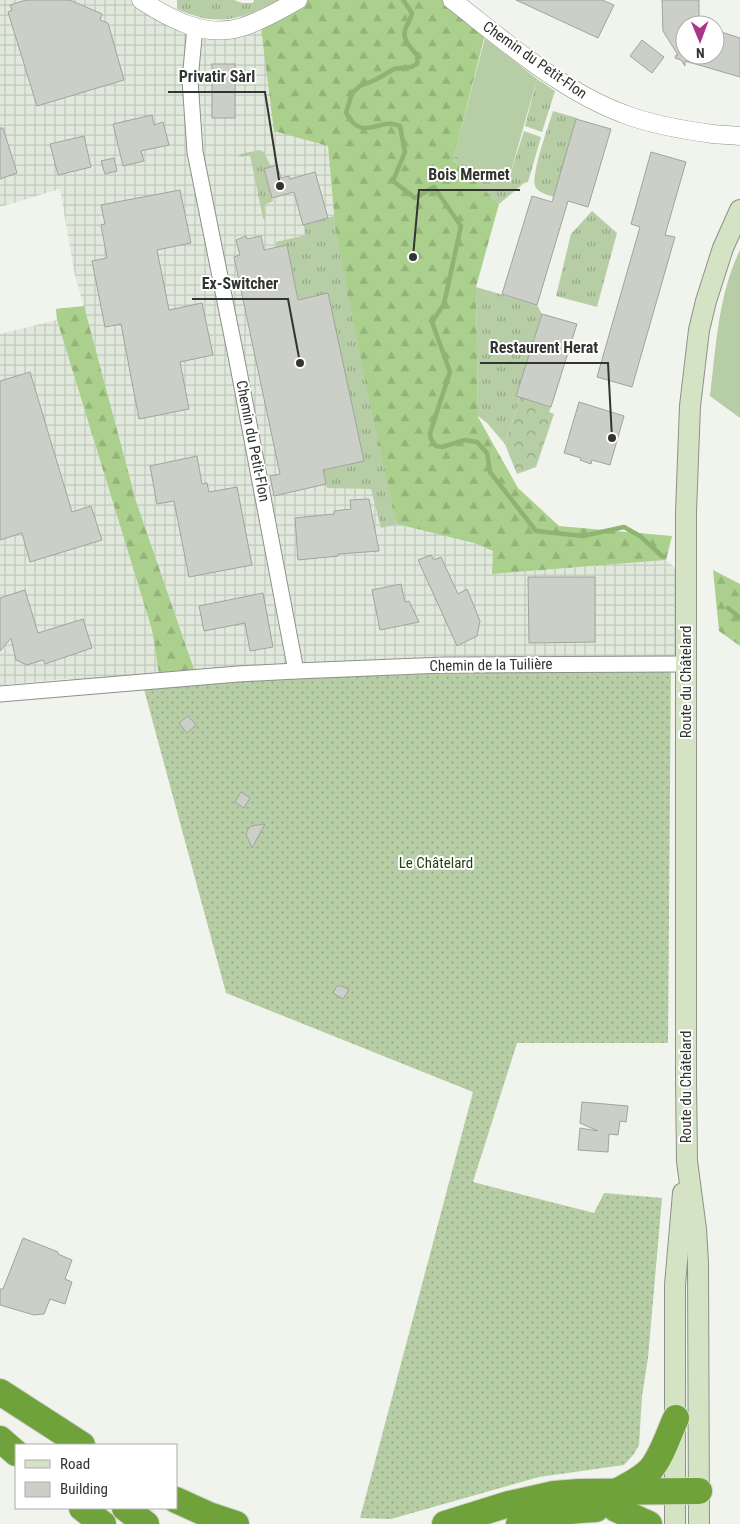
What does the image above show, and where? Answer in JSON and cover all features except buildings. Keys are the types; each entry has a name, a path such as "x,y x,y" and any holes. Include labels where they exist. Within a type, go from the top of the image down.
{"highway":[{"path":"0,1392 80,1444"},
{"path":"0,1403 48,1444"},
{"path":"519,1524 533,1518 558,1512 592,1509 617,1500 652,1468 658,1460 676,1418"},
{"path":"0,1439 15,1452"},
{"path":"445,1524 532,1498 579,1492 617,1500 687,1506"},
{"path":"617,1500 649,1524"},
{"path":"178,1501 209,1515 236,1524"},
{"path":"83,1509 103,1524"},
{"path":"126,1509 146,1524"}],"main road":[{"name":"Route du Châtelard","path":"687,1506 676,1418 675,1285 687,1161 687,454 692,382 699,330 723,248 740,210"},
{"name":"Route du Châtelard","path":"687,1161 696,1229 698,1262 687,1506"}],"street":[{"path":"141,0 165,16 195,27 218,31 241,28 298,0"},
{"name":"Chemin du Petit-Flon","path":"452,0 538,66 593,101 624,114 653,123 698,132 740,136"},
{"name":"Chemin du Petit-Flon","path":"195,27 190,80 195,152 240,375 296,671"},
{"name":"Chemin de la Tuilière","path":"296,671 444,665 686,664"},
{"path":"0,694 238,674 296,671"}],"shaded area":[{"path":"0,0 141,0 206,30 260,20 328,146 335,226 474,543 494,551 492,574 666,560 686,577 686,664 197,678 136,501 74,271 60,189 0,207"},
{"path":"57,320 152,630 160,681 67,679 0,685 0,334"}],"green space":[{"path":"177,0 234,0 242,3 253,3 254,0 281,0 242,16 218,20 192,15 177,9"},
{"path":"298,0 452,0 487,27 453,160 499,204 476,287 478,417 518,488 559,526 672,536 666,560 492,574 493,551 474,543 397,524 367,390 335,226 328,146 274,131 260,20"},
{"path":"485,38 537,79 510,175 503,182 454,155"},
{"path":"537,79 555,91 542,132 525,126"},
{"path":"553,111 577,118 554,197 544,194 536,188 535,182 537,163"},
{"path":"524,131 541,137 528,182 524,183 499,204 453,160 454,155 503,182 510,175"},
{"path":"259,150 264,152 271,167 264,169 273,201 264,205 266,215 264,219 250,155 239,157 240,154"},
{"path":"592,211 617,233 597,307 556,296 571,234"},
{"path":"334,216 397,524 381,528 371,489 327,488 323,470 364,461 328,294 298,300 287,246 277,248 276,242 306,235 304,225"},
{"path":"740,250 740,418 710,396 722,303"},
{"path":"476,287 537,305 542,314 517,395 520,397 505,444 487,423 478,416"},
{"path":"84,306 136,501 197,678 160,681 152,630 57,320 56,309"},
{"path":"520,397 551,407 549,412 554,414 536,467 517,474 505,444"},
{"path":"713,570 740,584 740,646 719,631"},
{"name":"Le Châtelard","path":"671,664 668,1043 517,1043 473,1182 594,1213 604,1193 662,1198 648,1358 642,1396 639,1445 624,1465 539,1477 391,1519 360,1518 473,1092 226,993 142,682"}],"waterway":[{"path":"403,0 412,13 404,34 408,44 418,56 417,64 411,67 394,69 360,86 352,93 346,113 352,122 359,127 365,128 386,124 400,126 405,152 393,181 415,198 434,187 461,226 444,304 432,322 450,372 430,433 431,439 436,446 442,447 465,440 477,442 487,453 490,472 536,531 583,536 624,527 640,536 662,556"},
{"path":"728,608 740,618"}],"place":[{"name":"Privatir Sàrl","path":"280,186"},
{"name":"Bois Mermet","path":"413,257"},
{"name":"Ex-Switcher","path":"300,363"},
{"name":"Restaurent Herat","path":"612,438"}]}
